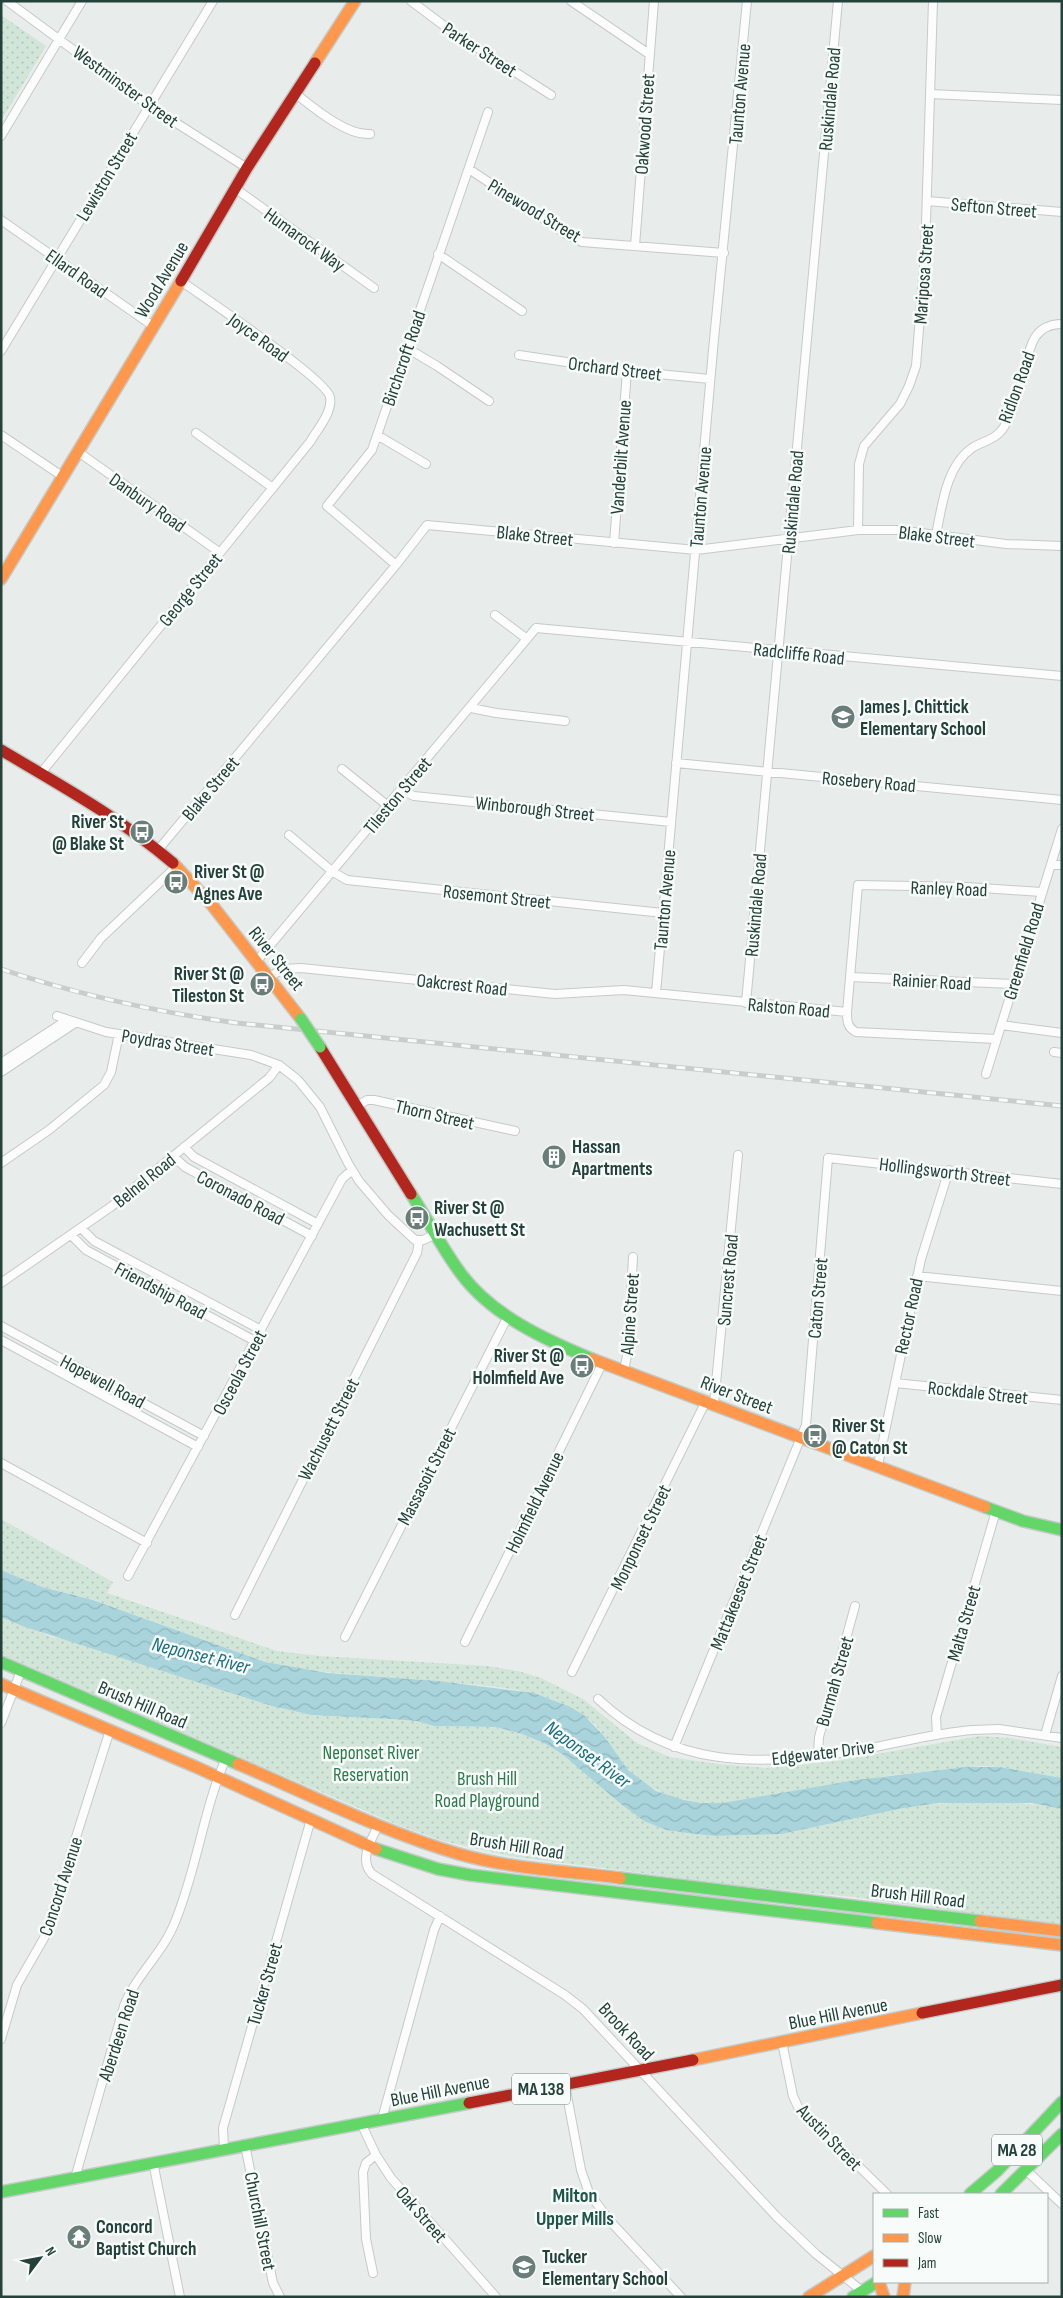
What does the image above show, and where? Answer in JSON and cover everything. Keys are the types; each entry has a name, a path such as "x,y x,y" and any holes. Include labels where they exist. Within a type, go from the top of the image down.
{"main road":[{"name":"Wood Avenue","path":"1,579 247,168 355,1"},
{"name":"River Street","path":"1,750 106,812 177,866 204,895 301,1019 467,1282 479,1294 508,1316 552,1341 603,1362 996,1511 1030,1523 1062,1530"},
{"name":"Brush Hill Road","path":"1,1662 424,1843 495,1862 1062,1931"},
{"name":"Brush Hill Road","path":"1,1684 218,1777 369,1846 415,1863 451,1872 1062,1945"},
{"path":"696,1902 698,1888"},
{"name":"Blue Hill Avenue","path":"1,2192 565,2085 1062,1985"},
{"name":"MA 28","path":"971,2193 997,2171 1062,2102"},
{"name":"MA 28","path":"1002,2193 1062,2134"},
{"path":"809,2297 873,2257"},
{"path":"858,2294 876,2283"},
{"path":"878,2283 884,2297"},
{"path":"903,2297 905,2283"}],"street":[{"name":"Westminster Street","path":"7,1 148,105 247,168"},
{"path":"1,136 82,1"},
{"name":"Lewiston Street","path":"1,351 212,1"},
{"name":"Parker Street","path":"411,1 450,31 551,96"},
{"path":"571,1 649,54"},
{"name":"Oakwood Street","path":"636,246 654,1"},
{"name":"Taunton Avenue","path":"656,993 710,379 724,254 747,1"},
{"name":"Ruskindale Road","path":"746,1003 838,1"},
{"name":"Mariposa Street","path":"858,530 859,464 864,446 900,404 910,386 916,366 926,254 933,1"},
{"path":"296,94 339,125 362,135 370,134"},
{"path":"930,94 1062,100"},
{"name":"Birchcroft Road","path":"396,565 327,506 372,450 488,112"},
{"name":"Pinewood Street","path":"469,169 566,234 582,242 724,254"},
{"name":"Humarock Way","path":"236,189 374,288"},
{"name":"Sefton Street","path":"927,202 1062,212"},
{"name":"Ellard Road","path":"1,220 152,326"},
{"path":"438,254 522,311"},
{"name":"Joyce Road","path":"181,281 302,368 325,389 331,400"},
{"name":"Ridlon Road","path":"936,535 952,472 962,457 972,448 992,438 1003,428 1023,378 1030,345 1041,330 1051,324 1062,324"},
{"path":"407,348 488,401"},
{"name":"Orchard Street","path":"519,355 627,371 710,379"},
{"name":"Vanderbilt Avenue","path":"614,543 627,371"},
{"name":"George Street","path":"41,773 310,442 328,413 331,400"},
{"path":"196,433 272,488"},
{"path":"1,435 62,476"},
{"path":"377,435 426,464"},
{"name":"Danbury Road","path":"77,451 219,552"},
{"name":"Blake Street","path":"158,850 396,565 427,525 696,550 858,530 898,530 1006,544 1062,546"},
{"path":"495,614 527,639"},
{"name":"Radcliffe Road","path":"536,628 1062,676"},
{"name":"Tileston Street","path":"257,961 471,708 536,628"},
{"path":"471,708 496,713 565,721"},
{"name":"Rosebery Road","path":"676,763 1062,800"},
{"path":"342,769 388,806"},
{"name":"Winborough Street","path":"401,790 414,796 671,822"},
{"name":"Greenfield Road","path":"986,1074 1062,829"},
{"name":"Rosemont Street","path":"289,835 333,872 353,881 663,913"},
{"path":"1051,865 1062,865"},
{"path":"82,963 101,938 177,866"},
{"name":"Ranley Road","path":"850,977 858,885 968,887 1041,892"},
{"name":"Oakcrest Road","path":"270,977 282,969 301,968 555,994 608,990 656,993"},
{"path":"847,1012 850,977"},
{"name":"Rainier Road","path":"850,977 1013,984"},
{"name":"Ralston Road","path":"656,993 847,1012 848,1026 856,1032 996,1039"},
{"name":"Poydras Street","path":"57,1016 119,1034 251,1055 279,1066"},
{"path":"1,1063 71,1021"},
{"path":"1,1072 71,1021"},
{"path":"1001,1025 1062,1033"},
{"path":"1,1163 53,1127 104,1085 111,1072 119,1034"},
{"path":"279,1066 298,1080 320,1106 352,1170 392,1220 409,1236 419,1241 436,1234"},
{"name":"Belnel Road","path":"1,1283 122,1198 269,1078 279,1066"},
{"name":"Thorn Street","path":"357,1106 367,1100 374,1100 515,1131"},
{"name":"Coronado Road","path":"184,1148 194,1158 318,1224"},
{"name":"Suncrest Road","path":"710,1403 738,1155"},
{"name":"Coronado Road","path":"173,1156 185,1167 312,1236"},
{"name":"Hollingsworth Street","path":"828,1158 1062,1184"},
{"name":"Caton Street","path":"802,1437 807,1420 828,1158"},
{"name":"Osceola Street","path":"128,1576 342,1179 352,1170"},
{"name":"Rector Road","path":"878,1465 917,1276 927,1236 949,1170"},
{"name":"Friendship Road","path":"80,1228 94,1240 261,1330"},
{"name":"Friendship Road","path":"71,1235 86,1250 255,1341"},
{"name":"Wachusett Street","path":"235,1615 415,1257 419,1241"},
{"name":"Alpine Street","path":"624,1370 628,1352 633,1257"},
{"path":"917,1276 1062,1291"},
{"name":"Massasoit Street","path":"345,1637 508,1316"},
{"name":"Hopewell Road","path":"1,1326 204,1436"},
{"name":"Hopewell Road","path":"1,1340 198,1447"},
{"name":"Holmfield Avenue","path":"464,1642 603,1362"},
{"name":"Rockdale Street","path":"895,1383 1062,1400"},
{"name":"Monponset Street","path":"572,1672 710,1403"},
{"name":"Mattakeeset Street","path":"674,1747 802,1437"},
{"path":"1,1463 147,1543"},
{"name":"Malta Street","path":"937,1735 936,1717 996,1511"},
{"name":"Burmah Street","path":"818,1756 819,1737 855,1606"},
{"path":"1,1723 21,1671"},
{"path":"1045,1735 1062,1676"},
{"name":"Edgewater Drive","path":"598,1699 631,1726 674,1747 686,1751 743,1759 818,1756 961,1731 999,1729 1062,1738"},
{"name":"Concord Avenue","path":"1,2039 17,1985 44,1938 110,1730"},
{"name":"Aberdeen Road","path":"75,2178 124,2006 134,1984 165,1941 176,1920 218,1777 226,1758"},
{"name":"Tucker Street","path":"224,2149 223,2128 311,1819"},
{"name":"Brook Road","path":"379,1824 369,1846 365,1862 372,1874 573,2001 592,2017 776,2216 842,2276 858,2294"},
{"path":"382,2119 434,1930 440,1916"},
{"name":"Austin Street","path":"782,2042 793,2096 798,2107 887,2193"},
{"path":"565,2085 581,2170 589,2193 609,2220 681,2297"},
{"name":"Oak Street","path":"361,2123 376,2155 391,2178 420,2214 496,2297"},
{"name":"Churchill Street","path":"246,2145 273,2282 280,2297"},
{"path":"373,2273 366,2239 363,2172 366,2163 376,2155"},
{"path":"153,2162 180,2297"},
{"path":"1026,2170 1062,2204"}],"green space":[{"path":"1,15 46,46 1,121"},
{"path":"1,1519 113,1582 107,1593 277,1651 319,1656 488,1666 518,1671 541,1678 583,1699 637,1743 670,1757 766,1768 836,1761 980,1736 1010,1738 1062,1747 1062,1778 999,1767 982,1766 886,1776 722,1803 680,1799 654,1789 631,1773 621,1762 600,1730 582,1714 568,1706 541,1696 493,1687 336,1673 265,1662 94,1600 42,1587 1,1570"},
{"path":"1,1617 52,1637 81,1643 272,1706 311,1715 416,1721 434,1726 496,1727 522,1734 544,1743 562,1754 644,1821 666,1830 715,1836 744,1835 863,1813 943,1803 1022,1803 1062,1809 1062,1926 854,1897 743,1886 509,1856 443,1841 398,1825 1,1654"}],"water":[{"name":"Neponset River","path":"1,1570 42,1587 93,1600 265,1662 328,1673 438,1681 534,1693 568,1706 584,1715 604,1736 628,1770 656,1791 684,1800 702,1803 722,1803 856,1780 966,1767 999,1767 1062,1778 1062,1809 1031,1803 939,1803 903,1808 781,1834 715,1836 666,1830 644,1821 562,1754 544,1743 522,1734 496,1727 434,1726 416,1721 311,1715 272,1706 25,1627 1,1617"}],"railway":[{"path":"1,969 59,987 118,1002 177,1014 237,1023 1062,1106"}],"traffic: fast":[{"path":"301,1019 320,1047"},
{"path":"411,1194 462,1275 489,1303 539,1335 592,1359"},
{"path":"985,1507 1023,1521 1062,1530"},
{"path":"1,1662 238,1764"},
{"path":"376,1849 438,1869 470,1875 877,1923"},
{"path":"620,1878 980,1921"},
{"path":"971,2193 997,2171 1062,2102"},
{"path":"1,2192 469,2103"},
{"path":"1002,2193 1062,2134"},
{"path":"853,2297 875,2283"}],"traffic: slow":[{"path":"315,63 355,1"},
{"path":"1,579 181,281"},
{"path":"173,863 212,905 301,1019"},
{"path":"592,1359 985,1507"},
{"path":"1,1684 196,1767 376,1849"},
{"path":"238,1764 375,1824 459,1854 519,1866 620,1878"},
{"path":"980,1921 1062,1931"},
{"path":"877,1923 1062,1945"},
{"path":"693,2060 922,2013"},
{"path":"809,2297 873,2257"},
{"path":"879,2283 884,2297"},
{"path":"903,2297 905,2283"}],"traffic: jam":[{"path":"181,281 247,168 315,63"},
{"path":"1,750 111,817 173,863"},
{"path":"320,1047 411,1194"},
{"path":"922,2013 1062,1985"},
{"path":"469,2103 693,2060"}],"place":[{"name":"James J. Chittick Elementary School","path":"843,717"},
{"name":"River St @ Blake St","path":"142,832"},
{"name":"River St @ Agnes Ave","path":"176,882"},
{"name":"River St @ Tileston St","path":"262,984"},
{"name":"Hassan Apartments","path":"554,1157"},
{"name":"River St @ Wachusett St","path":"417,1218"},
{"name":"River St @ Holmfield Ave","path":"582,1366"},
{"name":"River St @ Caton St","path":"815,1436"},
{"name":"Concord Baptist Church","path":"79,2237"},
{"name":"Tucker Elementary School","path":"524,2267"}],"district":[{"name":"Milton Upper Mills","path":"575,2206"}],"park label":[{"name":"Neponset River Reservation","path":"371,1763"},
{"name":"Brush Hill Road Playground","path":"487,1789"}]}
